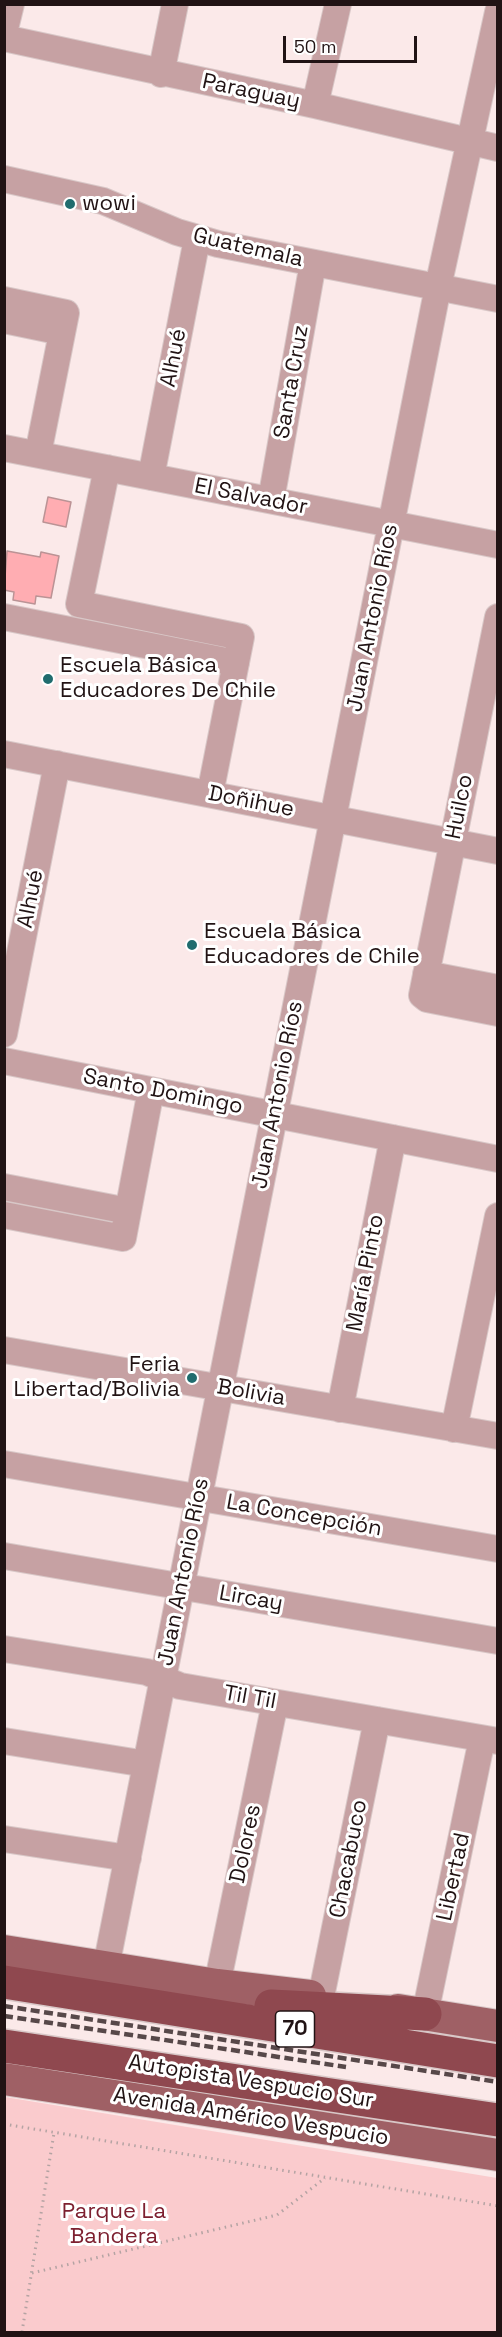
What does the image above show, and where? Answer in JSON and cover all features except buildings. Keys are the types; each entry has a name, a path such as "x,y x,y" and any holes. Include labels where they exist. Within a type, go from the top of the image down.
{"highway":[{"name":"70","path":"4,1982 498,2061"},
{"path":"92,1996 425,2014"},
{"name":"Autopista Vespucio Sur","path":"4,2046 184,2071 498,2120"},
{"path":"184,2071 367,2117 498,2143"}],"main road":[{"path":"4,1952 217,1985 321,1997 498,2026"},
{"name":"Avenida Américo Vespucio","path":"4,2079 498,2156"}],"street":[{"path":"4,33 11,4"},
{"path":"161,74 175,4"},
{"path":"315,105 338,4"},
{"name":"Juan Antonio Ríos","path":"106,1967 438,287 498,12"},
{"name":"Paraguay","path":"4,38 161,74 315,105 498,148"},
{"name":"Guatemala","path":"4,179 103,201 197,239 498,299"},
{"name":"Alhué","path":"151,477 197,239"},
{"name":"Santa Cruz","path":"271,500 313,263"},
{"path":"4,300 64,322"},
{"path":"4,320 64,322"},
{"path":"38,454 64,322"},
{"name":"El Salvador","path":"4,448 498,545"},
{"path":"107,468 79,604 241,637 210,794"},
{"path":"4,617 236,663"},
{"name":"Huilco","path":"425,985 498,617"},
{"name":"Doñihue","path":"4,754 498,851"},
{"name":"Alhué","path":"4,1034 57,764"},
{"path":"425,985 498,988"},
{"path":"425,985 498,1013"},
{"name":"Santo Domingo","path":"4,1061 498,1158"},
{"path":"4,1215 123,1238 151,1090"},
{"name":"María Pinto","path":"340,1408 393,1138"},
{"path":"4,1187 128,1211"},
{"path":"454,1429 498,1216"},
{"name":"Bolivia","path":"4,1350 498,1436"},
{"name":"La Concepción","path":"4,1464 498,1550"},
{"name":"Lircay","path":"4,1556 498,1641"},
{"name":"Til Til","path":"4,1649 147,1672 180,1686 490,1740"},
{"name":"Dolores","path":"217,1985 275,1703"},
{"name":"Chacabuco","path":"321,1997 376,1720"},
{"name":"Libertad","path":"425,2014 490,1740"},
{"path":"4,1742 146,1764"},
{"path":"4,1839 128,1858"}],"path":[{"path":"4,2124 498,2206"},
{"path":"22,2332 54,2133"},
{"path":"32,2273 277,2215 326,2178"}],"green space":[{"name":"Parque La Bandera","path":"5,2097 497,2178 497,2332 5,2332"}],"railway":[{"path":"4,2006 498,2082"},
{"path":"4,2016 346,2067"}],"place":[{"name":"wowi","path":"70,204"},
{"name":"Escuela Básica Educadores De Chile","path":"48,679"},
{"name":"Escuela Básica Educadores de Chile","path":"192,945"},
{"name":"Feria Libertad/Bolivia","path":"192,1378"}]}
